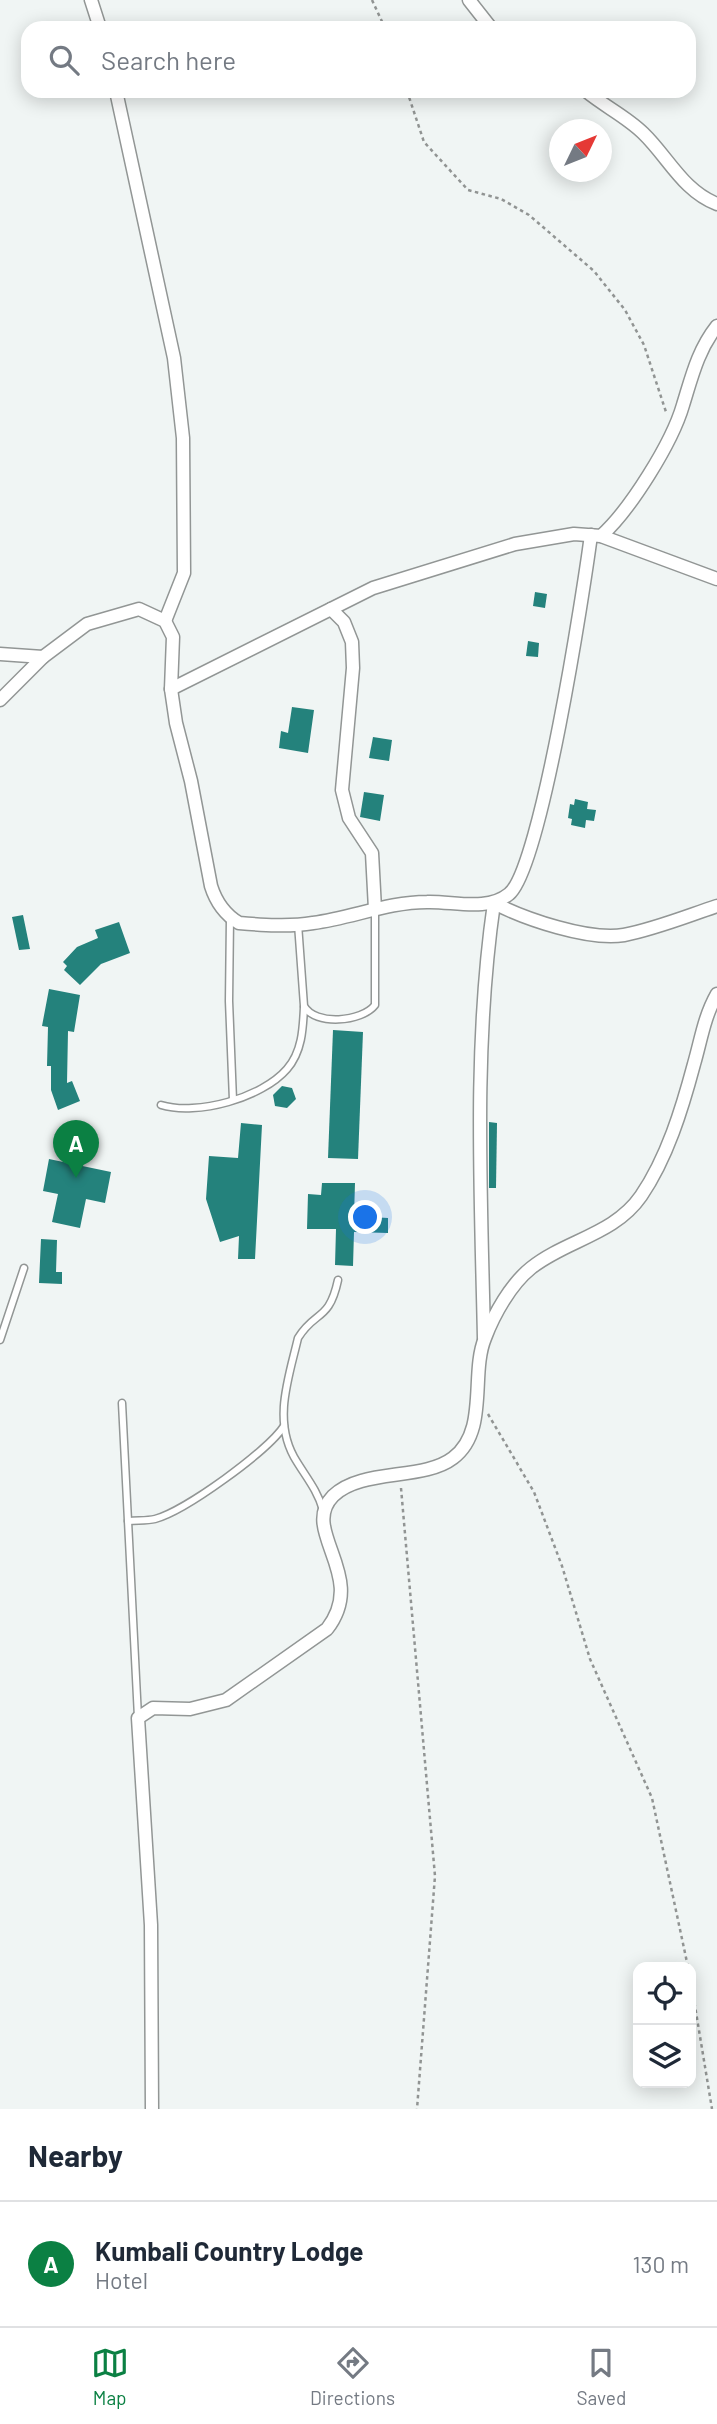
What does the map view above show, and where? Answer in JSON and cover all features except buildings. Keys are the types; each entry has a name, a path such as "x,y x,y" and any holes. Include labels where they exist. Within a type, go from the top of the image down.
{"street":[{"path":"91,0 98,21"},
{"path":"469,0 486,21"},
{"path":"118,98 174,358 183,438 184,572 165,621"},
{"path":"596,98 643,132 679,177 706,200 717,204"},
{"path":"494,903 511,893 519,882 537,827 596,535 624,512 672,429 683,406 696,359 717,326"},
{"path":"171,689 384,584 515,544 557,536 596,535 717,579"},
{"path":"0,699 43,657 87,624 121,611 139,608 165,621 173,637 171,689 211,886 216,903 230,918 239,923 298,924 408,902 494,903 511,912 589,934 623,935 717,906"},
{"path":"331,609 344,622 352,642 353,668 342,790 349,818 372,853 375,909"},
{"path":"0,654 43,657"},
{"path":"152,2109 151,1926 138,1718 153,1709 190,1709 226,1700 327,1629 335,1619 343,1587 325,1531 324,1512 334,1496 349,1487 452,1459 465,1446 474,1422 484,1340 479,1116 484,969 494,903"},
{"path":"484,1340 517,1281 532,1267 607,1228 626,1214 640,1198 666,1150 695,1064 704,1022 717,994"}],"lane":[{"path":"304,1006 309,1014 318,1018 360,1017 369,1013 375,1005 375,909"},
{"path":"230,918 229,1001 233,1100"},
{"path":"161,1105 178,1111 203,1110 233,1100 286,1070 302,1036 304,1006 298,924"},
{"path":"0,1340 24,1268"},
{"path":"324,1512 312,1481 294,1457 284,1426 283,1407 298,1338 304,1329 330,1307 338,1280"},
{"path":"122,1404 138,1718"},
{"path":"128,1521 155,1519 174,1511 240,1467 277,1438 284,1426"}],"path":[{"path":"372,0 382,21"},
{"path":"409,98 424,142 468,190 501,199 529,215 594,271 644,345 672,429"},
{"path":"477,1396 534,1492 562,1566 590,1659 652,1798 687,1962"},
{"path":"400,1474 435,1876 417,2109"},
{"path":"696,2012 712,2109"}],"place":[{"name":"Kumbali Country Lodge","path":"76,1178"}]}
